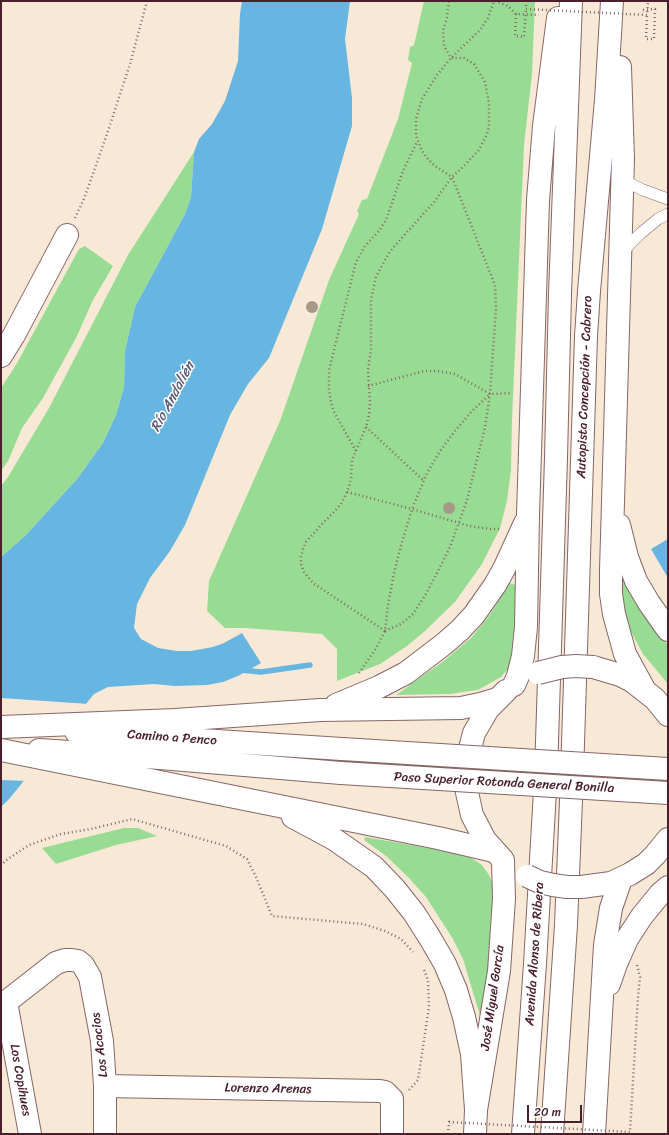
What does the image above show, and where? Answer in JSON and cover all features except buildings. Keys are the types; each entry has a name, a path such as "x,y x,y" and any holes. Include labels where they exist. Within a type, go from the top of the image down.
{"main road":[{"path":"514,685 523,656 526,627 528,515 540,167 560,1"},
{"name":"Autopista Concepción - Cabrero","path":"546,774 561,263 571,1"},
{"name":"Autopista Concepción - Cabrero","path":"552,1134 566,925 588,291 606,100 612,1"},
{"path":"618,1 623,180 613,482 611,594 614,614 625,654 659,703"},
{"path":"1,356 68,235"},
{"path":"613,482 616,508 622,537 636,581 668,630"},
{"path":"320,710 351,700 379,688 406,673 460,630 474,615 495,585 504,569 528,515"},
{"path":"659,703 620,675 593,667 562,667 538,673 514,685 497,699 488,709 474,733 467,760 466,788 472,815 485,840 499,856 527,876 540,882 567,887 602,885 621,879 646,864 668,854"},
{"path":"5,727 172,729 320,710 461,708 497,699"},
{"name":"Camino a Penco","path":"172,729 342,750"},
{"path":"1,749 152,781 438,838 499,856"},
{"name":"Camino a Penco","path":"1,749 160,758 341,773"},
{"name":"Paso Superior Rotonda General Bonilla","path":"342,750 668,769"},
{"name":"Paso Superior Rotonda General Bonilla","path":"341,773 668,793"},
{"name":"Avenida Alonso de Ribera","path":"523,1134 546,774"},
{"path":"261,803 312,826 355,852 379,872 414,912 445,964 456,990 464,1017 472,1054 476,1110"},
{"path":"646,864 668,839"},
{"name":"José Miguel García","path":"475,1134 476,1110 499,970 504,899 499,856"},
{"path":"594,1134 606,932 610,908 621,879"},
{"path":"600,1020 607,990 627,939 642,916 660,894 668,887"},
{"name":"Los Acacios","path":"3,1004 56,963 65,960 78,962 87,970 92,985 102,1041 105,1086 105,1134"},
{"name":"Los Copihues","path":"3,1004 30,1134"},
{"name":"Lorenzo Arenas","path":"105,1086 380,1091 389,1095"},
{"path":"389,1095 392,1099 393,1105 392,1134"}],"lane":[{"path":"623,180 642,190 668,199"},
{"path":"621,253 641,233 668,214"}],"path":[{"path":"68,235 84,199 107,134 130,64 147,1"},
{"path":"449,1 447,18 443,30 444,46 451,58"},
{"path":"385,631 401,624 417,607 438,571 459,523 467,500 480,452 490,394 496,309 495,285 452,177 428,159 418,141 416,119 422,99 437,75 451,58 480,30 488,18 494,1 508,6 516,14 539,15"},
{"path":"516,14 514,36 524,37 526,1"},
{"path":"643,10 655,9 654,39 646,39 647,15 648,1"},
{"path":"526,9 647,15"},
{"path":"385,631 313,583 304,572 301,564 303,549 306,542 341,504 347,492 351,478 352,460 366,427 370,402 368,371 371,349 371,299 376,277 389,254 405,233 434,202 452,177 479,150 487,134 489,118 488,92 480,73 474,64 464,58 451,58"},
{"path":"356,451 334,412 329,390 329,370 356,262 361,252 379,231 386,220 403,171 418,141"},
{"path":"368,386 424,371 436,370 455,374 490,394 517,393"},
{"path":"356,678 385,631 394,573 412,509 424,481 440,451 455,431 471,412 490,394"},
{"path":"366,427 424,481"},
{"path":"347,492 478,528 503,529"},
{"path":"1,866 5,861 29,845 61,834 91,829 132,819 226,846 247,859 272,916 363,924 385,931 401,939 417,956"},
{"path":"448,1134 449,1122 630,1132 640,977 637,964"},
{"path":"389,1095 410,1090 418,1080 429,1007 428,980 422,968"}],"green space":[{"path":"424,1 535,1 532,74 524,145 511,470 507,501 500,528 482,564 455,602 407,646 380,664 337,681 337,649 322,634 245,628 225,628 207,611 209,581 280,421 329,280 359,214 357,211 362,200 367,199 398,119 412,63 408,60 410,47 414,45"},
{"path":"194,152 191,197 185,214 135,307 125,351 124,387 116,415 103,443 77,479 25,536 1,557 1,486 8,477 49,408 128,255"},
{"path":"85,246 113,266 93,300 76,338 43,398 22,428 8,461 1,471 1,388 16,365 79,249"},
{"path":"626,578 658,633 668,645 668,684 643,654 629,628 624,612 619,581"},
{"path":"510,583 518,586 514,647 508,669 501,677 478,690 450,694 396,695 445,660 472,637 489,616"},
{"path":"124,828 138,828 157,836 116,845 56,864 42,848"},
{"path":"365,837 456,853 470,857 482,865 489,875 494,886 495,920 482,1022 463,959 453,939 426,897 386,856 364,840"}],"water":[{"name":"Río Andalién","path":"242,1 350,1 345,39 352,98 352,126 322,229 269,358 248,384 230,415 185,525 170,551 150,578 137,604 134,628 141,639 158,648 177,651 191,651 213,647 242,633 261,663 238,676 223,682 207,685 175,686 154,684 108,687 94,694 10,798 1,807 1,557 25,536 77,479 103,443 116,415 124,387 125,351 135,307 185,214 191,197 194,152 199,139 212,124 225,101 238,61"},
{"path":"668,539 668,578 651,549"}],"pier":[{"path":"1,698 89,704 26,781 1,780"}],"waterway":[{"path":"241,670 261,672 310,665"}]}
